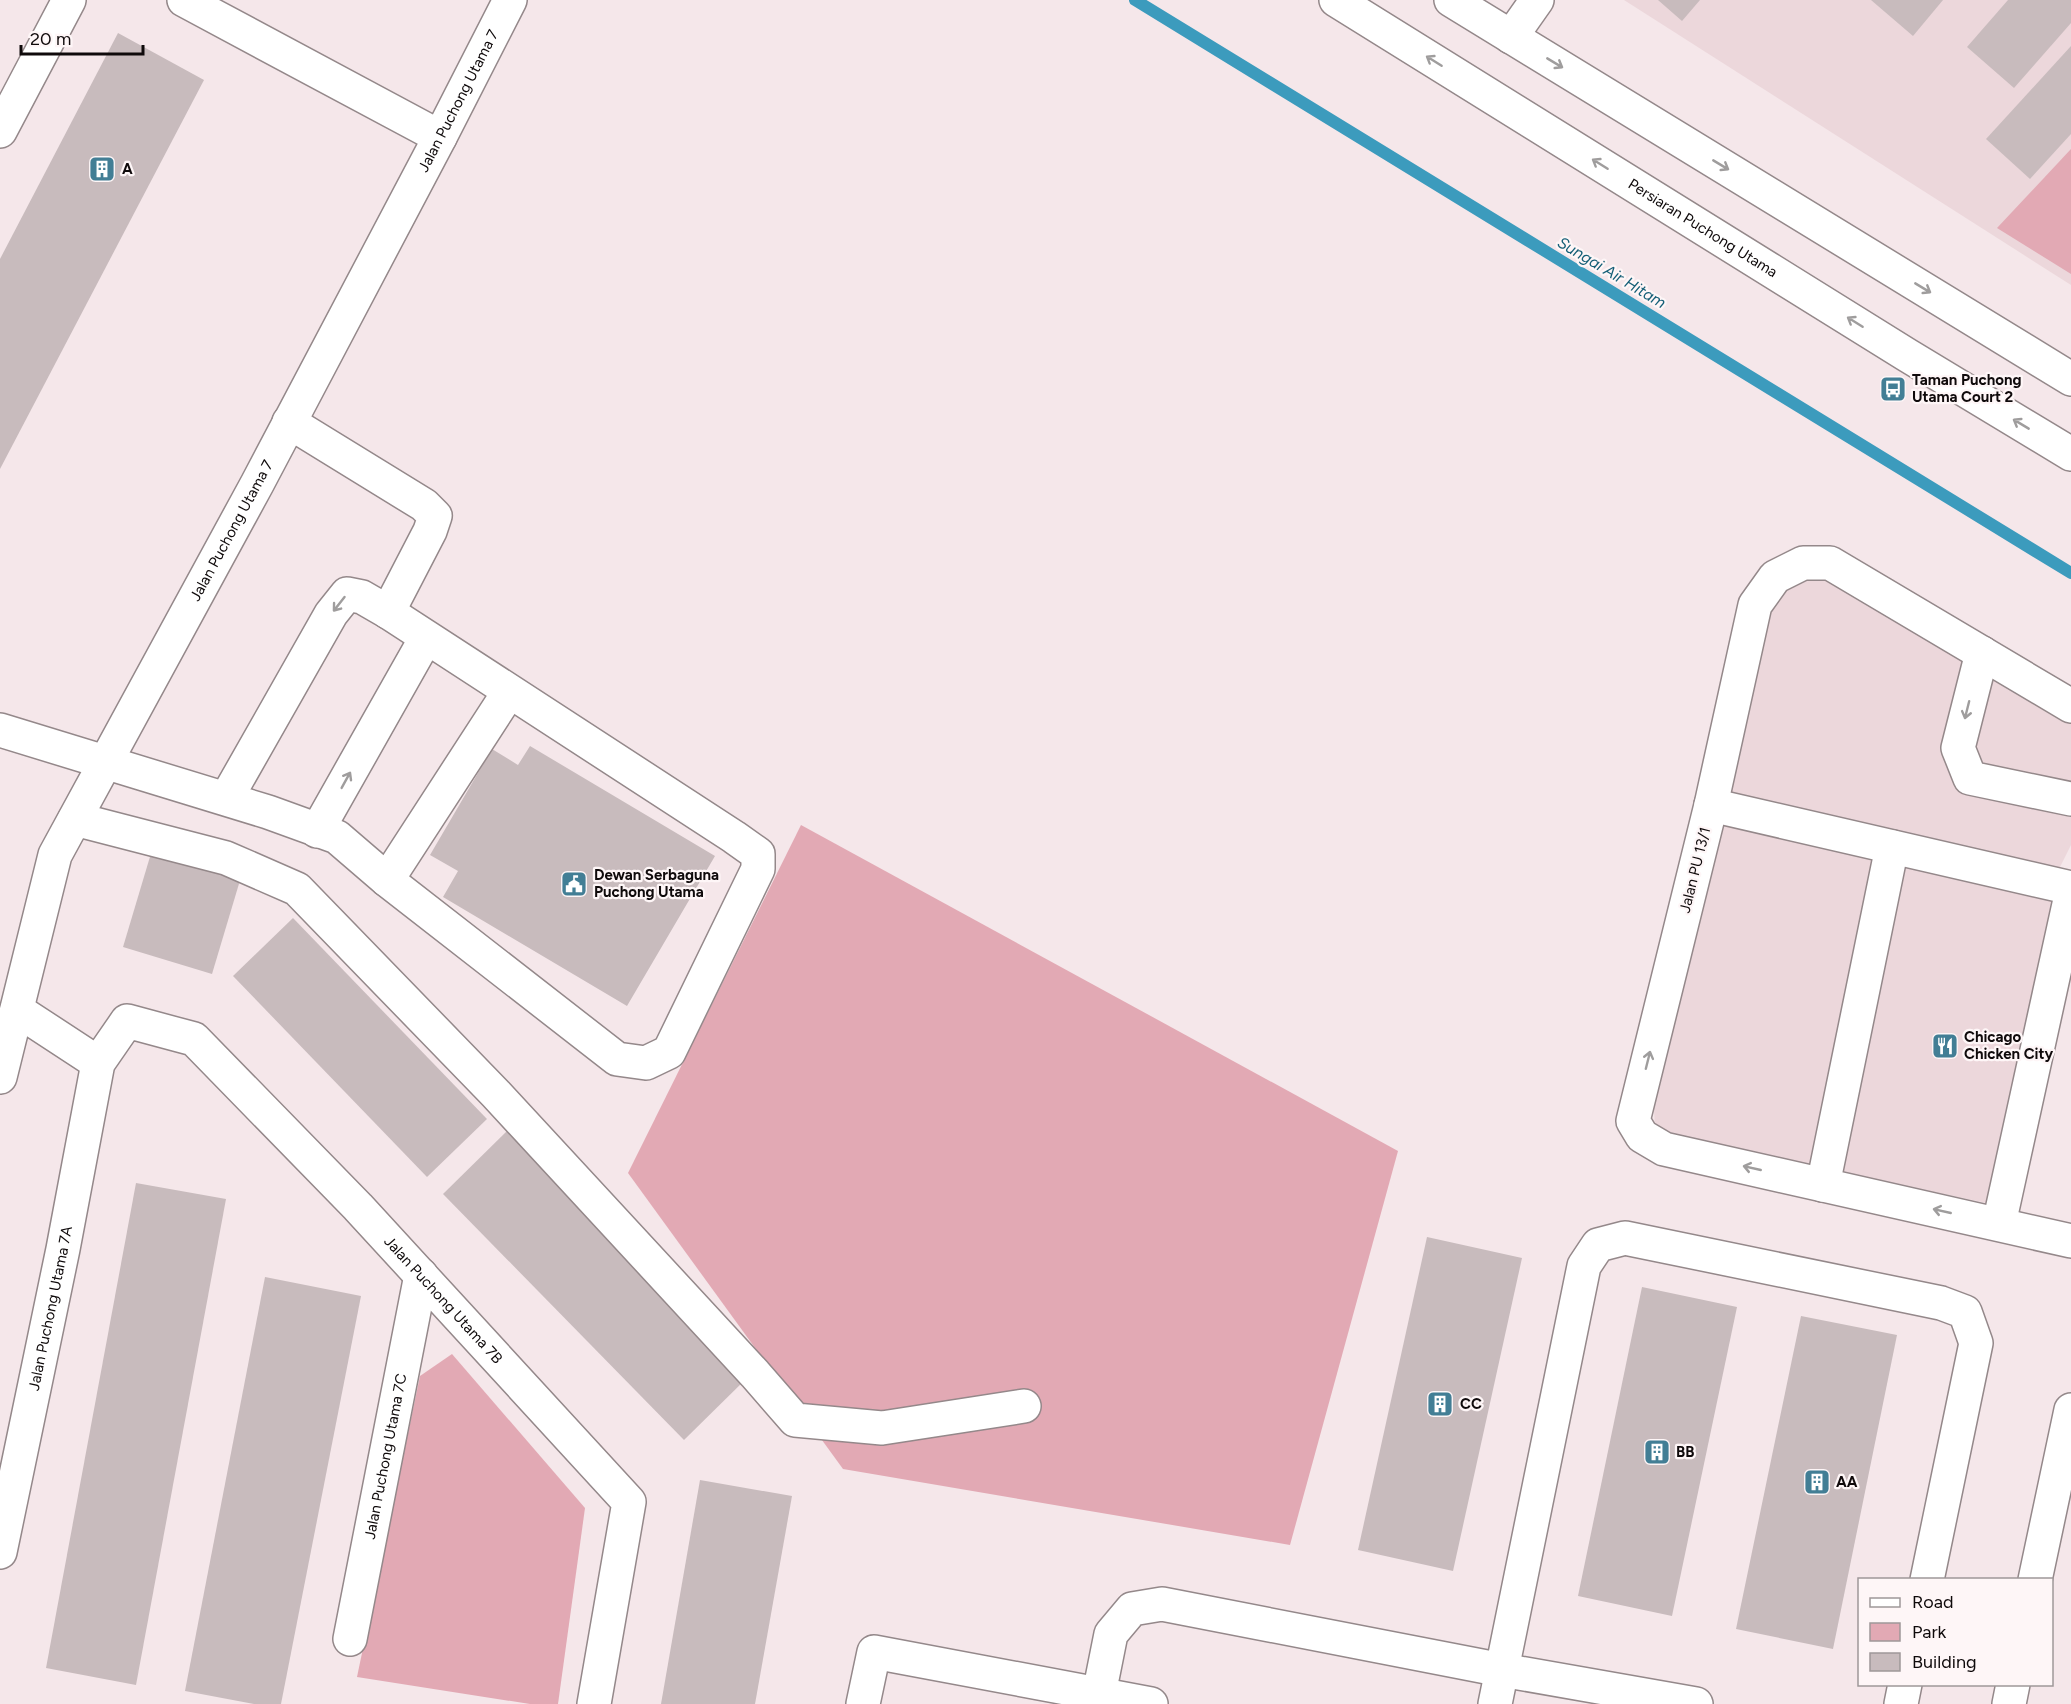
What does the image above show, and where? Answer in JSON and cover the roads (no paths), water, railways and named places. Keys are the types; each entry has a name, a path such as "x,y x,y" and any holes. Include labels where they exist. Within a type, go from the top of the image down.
{"street":[{"path":"0,131 69,0"},
{"path":"184,0 440,137"},
{"name":"Jalan Puchong Utama 7","path":"0,1077 55,855 289,422 510,0"},
{"name":"Persiaran Puchong Utama","path":"1336,0 1897,349 2071,454"},
{"path":"1451,0 2071,379"},
{"path":"1511,37 1537,0"},
{"path":"289,422 424,505 435,516 430,531 388,612"},
{"name":"Jalan PU 13/1","path":"2071,706 1830,563 1803,563 1775,577 1755,605 1711,805 1633,1121 1642,1136 1664,1149 2071,1241"},
{"path":"0,730 225,799 268,812 337,837 387,880 617,1059 646,1063 669,1052 758,869 758,854 388,612 362,597 347,594 331,614 225,799"},
{"path":"317,831 426,638"},
{"path":"1982,653 1958,748 1970,778 2071,799"},
{"path":"387,880 509,692"},
{"path":"1711,805 1892,847 2068,919 1999,1224"},
{"path":"75,819 226,858 297,889 496,1094 756,1374 795,1420 882,1428 1024,1406"},
{"path":"1823,1185 1892,847"},
{"path":"17,1010 98,1063"},
{"name":"Jalan Puchong Utama 7B","path":"98,1063 128,1021 194,1039 358,1207 628,1502 594,1704"},
{"name":"Jalan Puchong Utama 7A","path":"0,1552 63,1249 98,1063"},
{"path":"1495,1704 1584,1266 1598,1245 1625,1238 1941,1303 1965,1312 1976,1343 1927,1578"},
{"name":"Jalan Puchong Utama 7C","path":"350,1639 421,1275"},
{"path":"2035,1578 2071,1410"},
{"path":"1098,1699 1111,1634 1132,1609 1162,1604 1502,1670 1696,1704"},
{"path":"863,1704 874,1652 1098,1699 1151,1704"},
{"path":"1902,1704 1905,1686"},
{"path":"2009,1704 2013,1686"}],"waterway":[{"name":"Sungai Air Hitam","path":"1135,0 2071,573"}],"place":[{"name":"A","path":"102,169"},
{"name":"Taman Puchong Utama Court 2","path":"1893,389"},
{"name":"Dewan Serbaguna Puchong Utama","path":"574,884"},
{"name":"Chicago Chicken City","path":"1945,1046"},
{"name":"CC","path":"1440,1404"},
{"name":"BB","path":"1657,1452"},
{"name":"AA","path":"1817,1482"}]}
